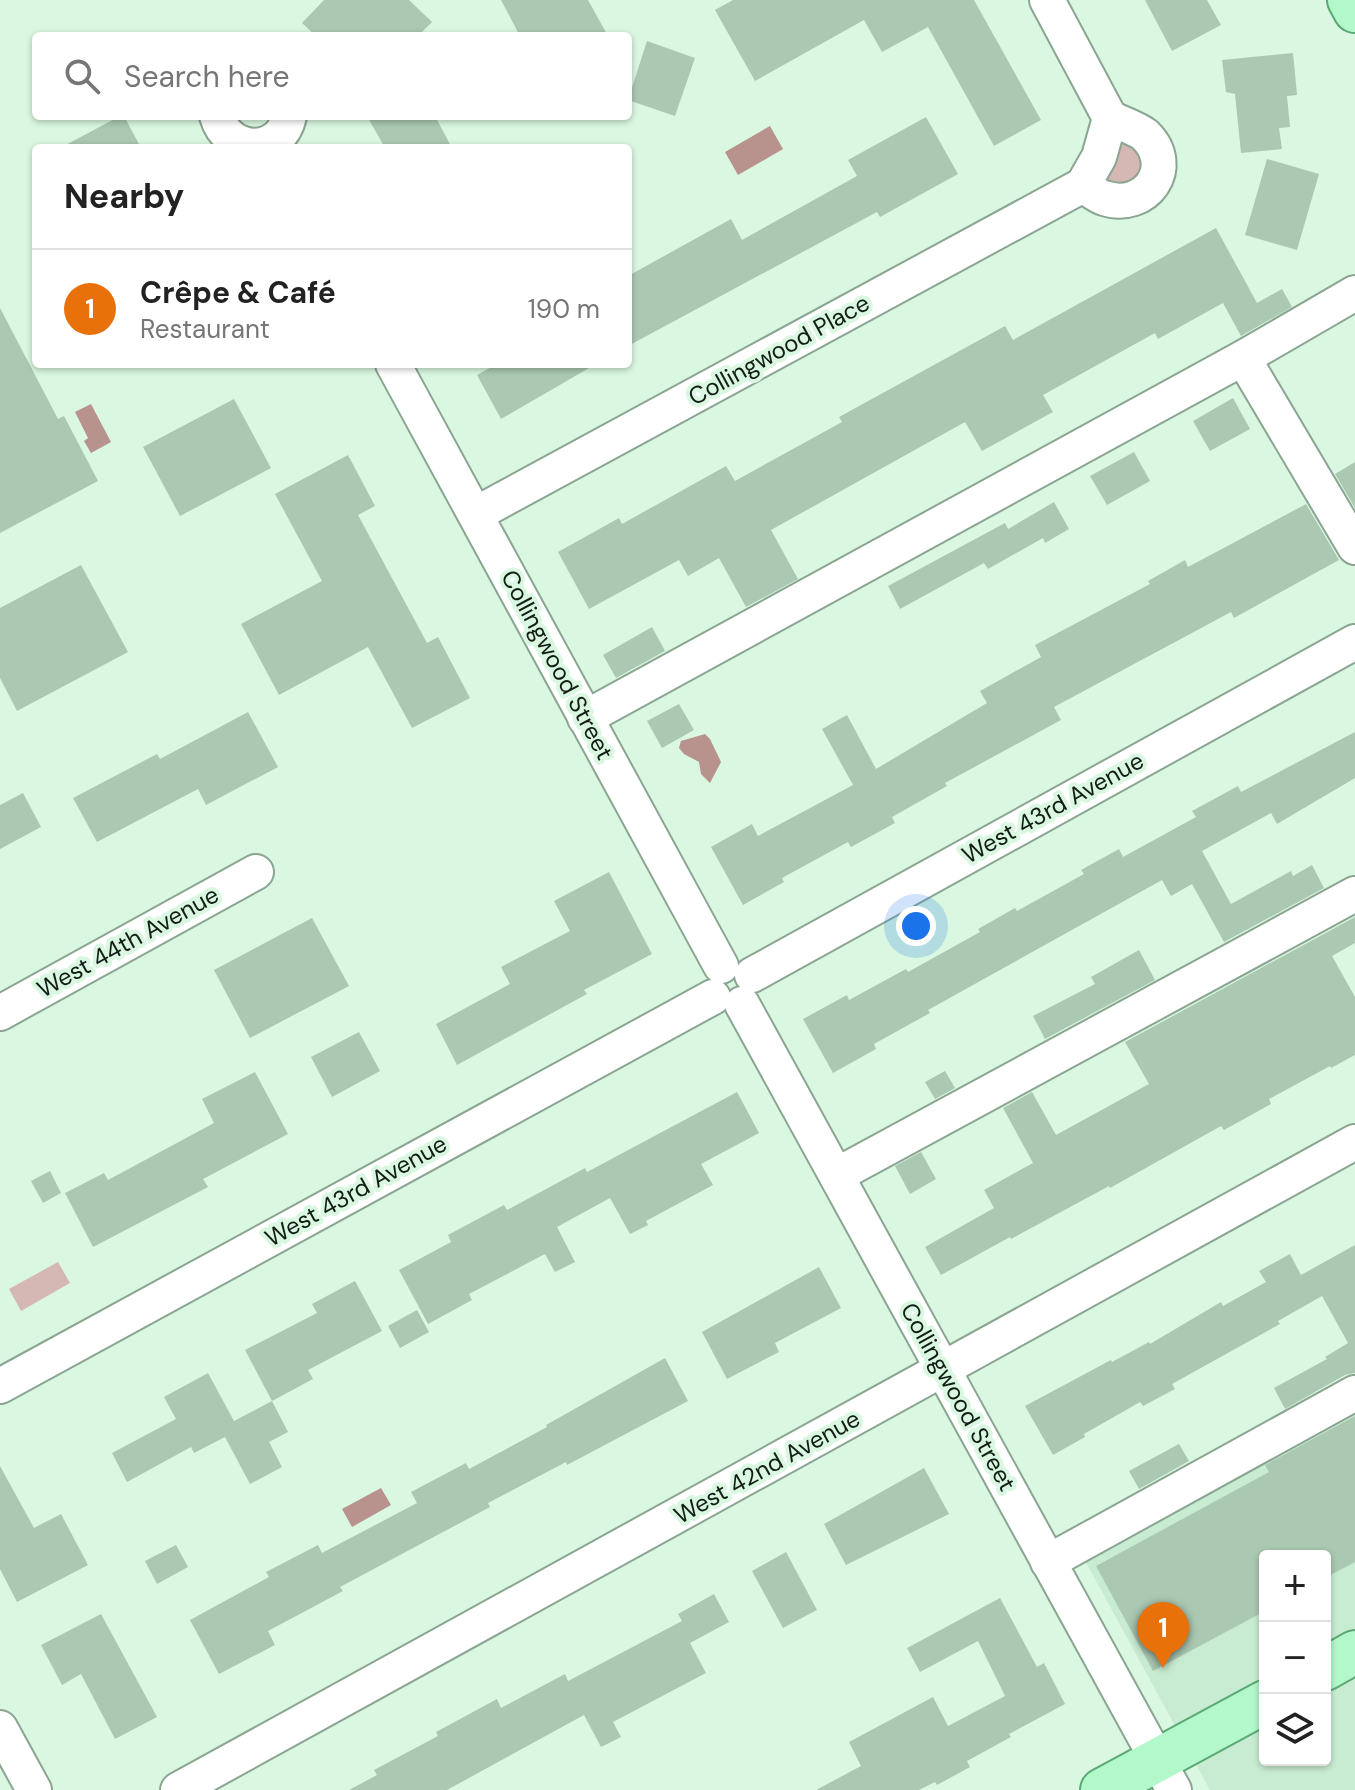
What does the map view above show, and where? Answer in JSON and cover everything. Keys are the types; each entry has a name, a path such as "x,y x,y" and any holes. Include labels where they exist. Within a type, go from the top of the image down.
{"main road":[{"path":"1349,0 1355,11"},
{"path":"1331,1666 1355,1652"},
{"path":"1102,1790 1166,1775 1259,1706"}],"street":[{"path":"1047,0 1110,118 1144,135 1157,155 1159,174 1147,193 1128,201 1104,198 1083,185 1099,157 1110,118"},
{"path":"219,120 226,134 236,142 248,144"},
{"name":"Collingwood Place","path":"476,514 1083,185"},
{"path":"585,718 1243,358 1355,293"},
{"path":"1243,358 1355,547"},
{"name":"Collingwood Street","path":"395,368 1166,1775"},
{"name":"West 43rd Avenue","path":"0,1386 1355,642"},
{"name":"West 44th Avenue","path":"0,1013 256,872"},
{"path":"837,1175 1355,894"},
{"name":"West 42nd Avenue","path":"178,1790 1355,1142"},
{"path":"1048,1562 1355,1393"},
{"path":"0,1728 34,1790"}],"shaded area":[{"path":"770,126 783,149 738,175 725,152"},
{"path":"1124,142 1138,151 1144,171 1132,184 1110,184 1105,176 1120,143"},
{"path":"91,404 111,442 91,453 84,441 88,438 75,412"},
{"path":"705,734 721,762 710,783 701,774 699,762 679,748 681,741"},
{"path":"58,1262 70,1283 21,1311 9,1289"},
{"path":"1355,1403 1355,1790 1210,1790 1082,1555"},
{"path":"381,1488 391,1505 352,1527 342,1509"}],"building":[{"path":"324,0 409,0 432,22 422,32 312,32 302,23"},
{"path":"501,0 588,0 606,32 518,32"},
{"path":"733,0 974,0 1041,120 994,146 928,27 882,52 864,20 755,81 715,10"},
{"path":"1145,0 1207,0 1221,25 1172,51"},
{"path":"647,41 695,58 675,116 632,101 632,88"},
{"path":"1293,53 1297,95 1287,96 1290,127 1279,128 1282,149 1241,153 1235,94 1226,92 1222,60"},
{"path":"926,117 958,174 880,217 877,212 632,344 632,274 731,219 742,240 857,176 848,160"},
{"path":"112,120 126,120 139,144 68,144"},
{"path":"369,120 437,120 450,144 383,144"},
{"path":"1267,159 1319,174 1297,250 1245,235"},
{"path":"1216,228 1257,303 1282,289 1292,307 1241,336 1223,303 1158,339 1155,333 1043,395 1053,412 982,451 965,422 771,530 798,579 746,607 719,558 688,576 679,560 589,609 558,552 619,518 622,524 726,466 735,481 842,422 839,417 1005,326 1013,340"},
{"path":"0,308 58,419 64,416 98,481 0,533"},
{"path":"490,368 589,368 501,419 477,375"},
{"path":"1233,398 1250,429 1210,451 1193,421"},
{"path":"234,399 271,468 180,516 143,447"},
{"path":"1134,452 1150,481 1107,505 1090,476"},
{"path":"348,455 375,506 358,515 427,643 438,637 470,698 412,728 368,647 279,695 241,624 322,581 275,494"},
{"path":"1355,462 1355,508 1335,474"},
{"path":"1054,502 1069,529 1045,543 1043,538 988,569 984,563 900,609 888,586 1005,523 1008,529"},
{"path":"1306,504 1339,560 1234,618 1231,612 1054,707 1061,720 945,783 947,786 892,817 895,823 851,847 848,842 782,878 784,882 743,905 711,847 752,824 758,836 853,785 822,729 847,715 876,769 987,703 980,691 1041,657 1035,645 1150,584 1148,581 1185,560 1188,567"},
{"path":"81,565 128,652 17,711 0,678 0,608"},
{"path":"652,627 665,651 616,678 603,655"},
{"path":"679,704 694,730 662,748 647,721"},
{"path":"248,712 278,767 206,805 198,789 97,842 73,798 157,754 160,759"},
{"path":"1355,732 1355,778 1277,824 1271,813 1202,851 1231,904 1291,871 1293,876 1312,865 1324,888 1224,942 1192,884 1171,896 1162,880 928,1010 930,1013 874,1044 876,1049 833,1073 803,1019 847,995 849,1000 906,969 908,972 980,932 978,929 1015,908 1017,911 1084,874 1081,870 1119,849 1123,857 1196,817 1192,811 1238,786 1241,792"},
{"path":"23,793 41,827 0,849 0,805"},
{"path":"609,872 652,954 584,990 587,994 457,1065 436,1024 510,984 501,967 570,931 554,901"},
{"path":"1355,917 1355,943 1332,956 1355,997 1355,1055 1269,1099 1271,1104 1224,1130 1221,1126 1110,1188 941,1275 925,1247 994,1208 984,1190 1033,1163 1003,1108 1032,1092 1056,1135 1149,1084 1125,1042"},
{"path":"312,918 349,986 250,1038 214,970"},
{"path":"1139,950 1155,980 1045,1039 1033,1016 1095,984 1091,977"},
{"path":"359,1032 380,1071 332,1097 311,1057"},
{"path":"945,1071 955,1088 935,1099 925,1082"},
{"path":"255,1072 288,1134 203,1179 208,1187 93,1247 65,1193 104,1173 108,1180 214,1123 202,1099"},
{"path":"737,1092 759,1133 701,1164 713,1185 646,1221 648,1225 630,1234 610,1198 557,1227 575,1262 555,1272 545,1254 469,1294 472,1300 428,1324 399,1270 451,1242 448,1235 504,1205 507,1210 585,1168 587,1172"},
{"path":"921,1152 936,1179 910,1194 895,1166"},
{"path":"50,1171 61,1193 43,1203 31,1181"},
{"path":"1355,1245 1355,1373 1345,1375 1285,1409 1274,1388 1327,1359 1325,1357 1348,1343 1322,1296 1278,1321 1280,1324 1172,1384 1175,1389 1143,1406 1140,1402 1053,1455 1025,1406 1111,1360 1150,1344 1221,1302 1223,1306 1266,1282 1259,1271 1290,1254 1301,1275"},
{"path":"819,1267 841,1308 775,1343 779,1352 727,1379 702,1332"},
{"path":"355,1281 382,1331 308,1370 313,1379 272,1401 245,1350 317,1313 312,1304"},
{"path":"417,1310 429,1332 400,1348 388,1326"},
{"path":"665,1358 688,1401 488,1503 490,1507 340,1587 343,1591 268,1631 275,1645 219,1674 190,1620 269,1577 266,1572 318,1545 322,1553 417,1503 411,1492 466,1463 469,1469"},
{"path":"208,1373 234,1421 272,1401 288,1432 269,1442 282,1467 250,1484 225,1437 194,1453 191,1447 127,1482 112,1453 176,1419 164,1397"},
{"path":"1355,1416 1355,1562 1331,1575 1331,1550 1259,1550 1259,1614 1153,1671 1096,1566 1269,1472 1265,1465"},
{"path":"1179,1444 1189,1461 1139,1489 1129,1471"},
{"path":"0,1466 34,1528 61,1514 88,1565 17,1602 0,1569"},
{"path":"924,1468 949,1514 846,1565 824,1524"},
{"path":"176,1545 188,1567 157,1584 145,1561"},
{"path":"786,1552 817,1610 783,1628 752,1571"},
{"path":"714,1594 729,1622 690,1643 706,1673 613,1722 621,1737 601,1747 584,1715 447,1790 349,1790 377,1775 374,1770 438,1736 436,1732 497,1699 501,1708 565,1674 568,1681 682,1621 678,1614"},
{"path":"1000,1598 1037,1667 1044,1663 1065,1704 1009,1734 1011,1737 967,1761 970,1767 937,1785 935,1782 919,1790 816,1790 861,1766 849,1742 933,1697 948,1726 1005,1696 978,1641 920,1672 907,1648"},
{"path":"101,1614 157,1717 115,1739 81,1674 62,1685 41,1645"}],"place":[{"name":"Crêpe & Café","path":"1163,1668"}]}
